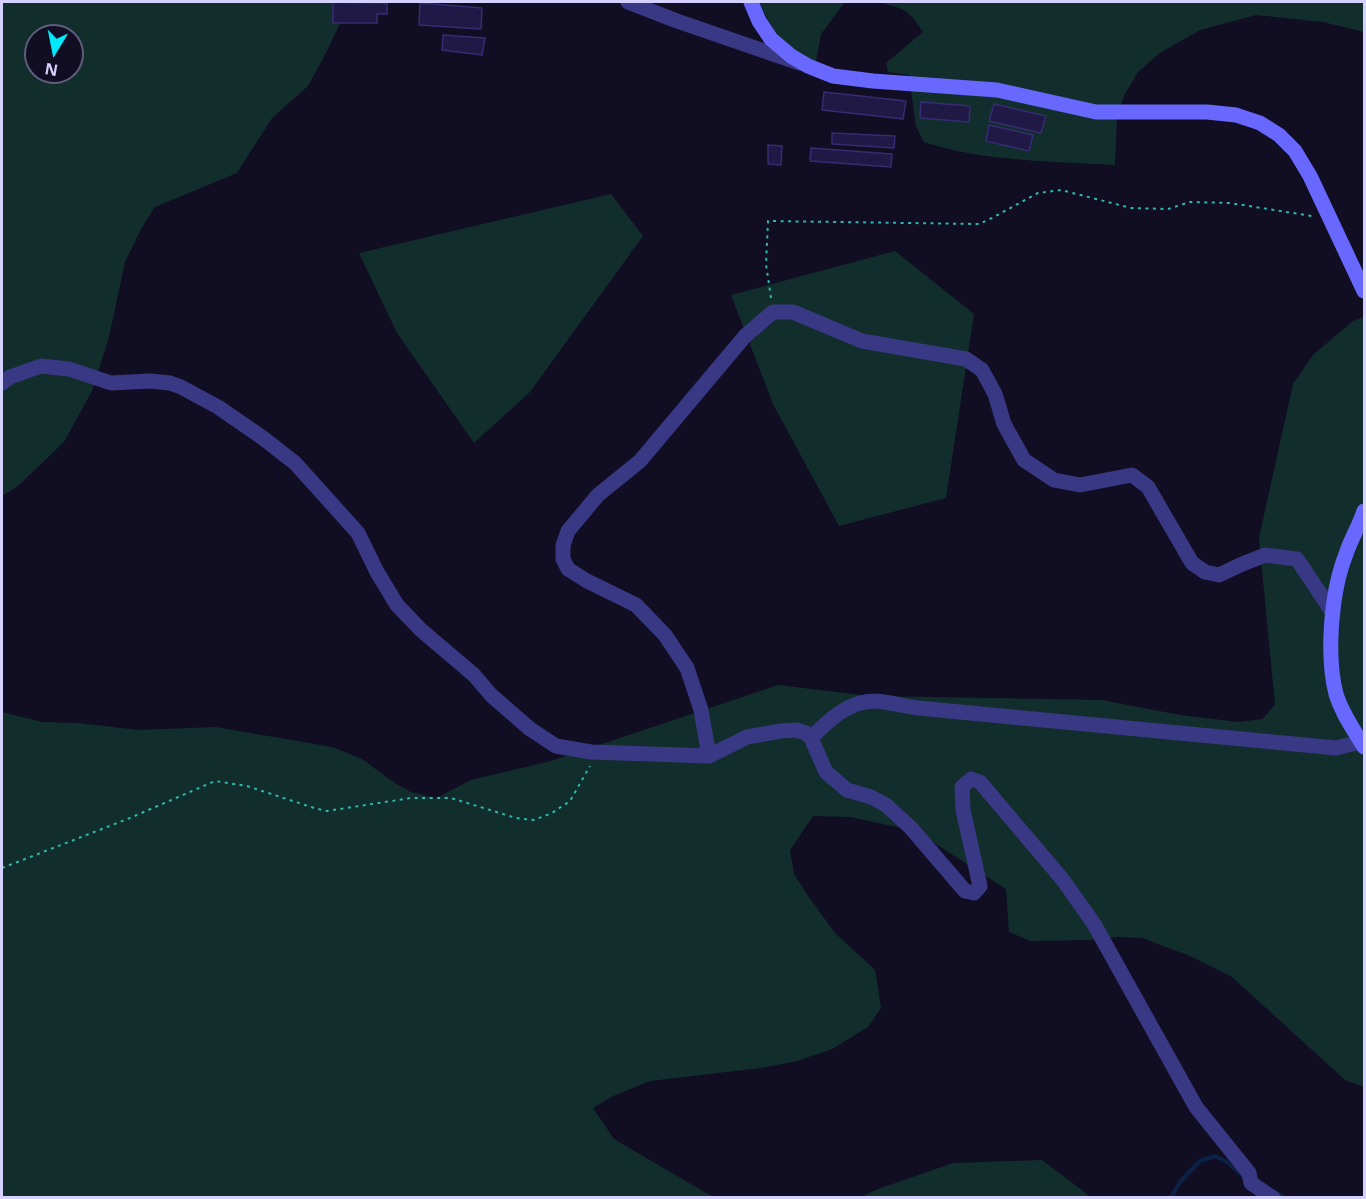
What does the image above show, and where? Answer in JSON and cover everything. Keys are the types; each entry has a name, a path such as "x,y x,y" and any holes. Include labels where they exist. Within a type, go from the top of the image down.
{"street":[{"path":"628,2 833,76 997,90 1096,112 1207,112 1236,115 1260,123 1279,135 1295,151 1310,176 1365,291"},
{"path":"751,2 759,21 771,39 791,56 808,66"},
{"path":"709,756 701,710 687,668 665,635 636,605 568,569 563,559 563,545 568,531 598,495 640,461 745,336 773,312 793,312 862,341 966,359 982,370 995,393 1004,424 1024,460 1054,480 1080,485 1132,475 1148,487 1192,563 1205,572 1219,575 1265,555 1298,559 1333,613"},
{"path":"2,383 10,377 41,366 69,369 111,383 150,381 170,383 218,406 295,463 358,533 377,572 397,605 421,630 474,675 491,695 530,729 556,746 591,752 709,756 747,737 781,731 796,730 806,733 811,738 826,772 847,790 871,797 886,805 911,828 965,891 974,893 980,886 963,810 962,787 971,779 980,782 1069,888 1094,924 1196,1107 1250,1178 1273,1197"},
{"path":"811,738 840,712 853,705 875,701 918,708 1336,748 1363,743 1347,720 1336,695 1331,642 1338,581 1346,554 1365,512"}],"path":[{"path":"773,312 766,264 768,221 979,224 1038,193 1061,190 1131,208 1168,209 1190,202 1230,203 1330,218"},
{"path":"2,868 215,782 247,786 327,811 411,798 451,798 516,818 534,820 552,813 570,801 598,752"}],"green space":[{"path":"2,2 350,2 308,86 272,118 237,173 155,207 125,262 109,337 92,391 64,442 18,486 2,496"},
{"path":"760,2 845,2 821,34 816,61 797,54 781,39 768,20"},
{"path":"880,2 1364,2 1364,32 1323,22 1256,15 1200,30 1160,53 1138,72 1125,94 1117,115 1115,165 1043,161 994,157 947,149 924,142 916,127 909,75 888,72 886,63 923,32 906,12"},
{"path":"611,194 643,236 530,392 474,443 397,333 359,253"},
{"path":"895,251 974,314 946,498 839,526 773,404 731,295"},
{"path":"1364,317 1364,1087 1345,1080 1232,977 1190,956 1142,938 1031,941 1009,932 1006,889 928,839 897,827 850,817 813,816 790,850 794,874 835,933 875,970 881,1008 868,1027 832,1049 797,1061 761,1068 650,1081 613,1096 593,1108 614,1139 716,1197 2,1198 2,712 42,722 78,723 139,730 216,727 332,747 362,759 411,792 436,798 471,780 551,761 778,685 870,696 1102,700 1180,715 1238,722 1262,719 1275,705 1259,538 1293,384 1313,355 1353,321"},
{"path":"1042,1160 1088,1197 860,1197 953,1163"}],"building":[{"path":"333,2 387,3 387,14 377,14 377,23 333,23"},
{"path":"420,3 482,8 481,29 419,25"},
{"path":"443,35 485,38 482,55 442,50"},
{"path":"824,92 906,101 903,119 822,110"},
{"path":"921,102 970,106 969,122 920,118"},
{"path":"994,104 1046,116 1041,133 989,121"},
{"path":"989,125 1033,135 1029,151 986,141"},
{"path":"832,133 895,136 894,148 832,144"},
{"path":"768,145 782,146 781,165 768,164"},
{"path":"811,148 892,154 891,167 810,161"}],"waterway":[{"path":"1167,1198 1172,1196 1180,1182 1200,1161 1215,1156 1227,1162 1243,1176"},
{"path":"1277,1193 1285,1198"}]}
